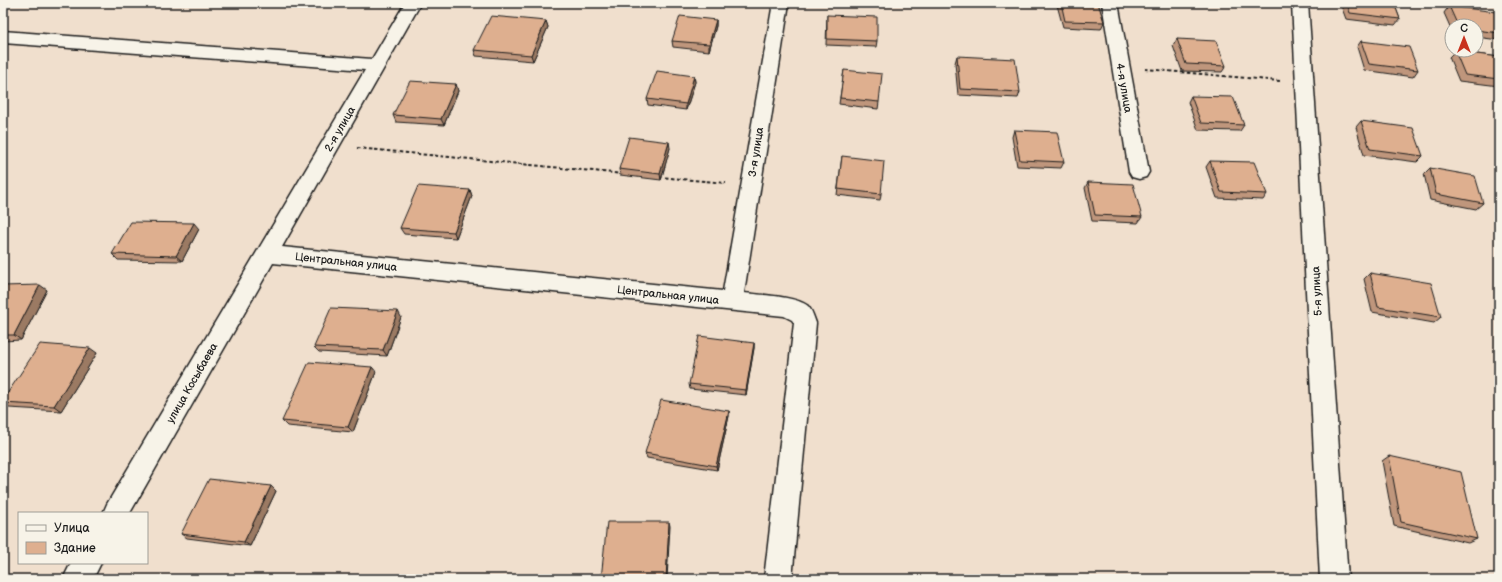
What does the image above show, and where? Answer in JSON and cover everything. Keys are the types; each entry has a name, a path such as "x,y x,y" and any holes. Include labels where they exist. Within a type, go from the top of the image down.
{"street":[{"name":"2-я улица","path":"268,254 413,3"},
{"name":"3-я улица","path":"732,301 780,3"},
{"name":"4-я улица","path":"1110,3 1139,172"},
{"name":"5-я улица","path":"1300,3 1334,579"},
{"path":"3,37 378,65"},
{"name":"Центральная улица","path":"268,254 732,301 787,307 800,312 805,323 778,579"},
{"name":"улица Косыбаева","path":"117,512 268,254"},
{"path":"77,579 86,564"}],"path":[{"path":"1121,67 1305,83"},
{"path":"330,146 624,174"},
{"path":"656,177 751,186"}],"building":[{"path":"1061,3 1098,3 1104,22 1065,21"},
{"path":"1347,3 1394,3 1400,19 1350,13"},
{"path":"1449,6 1496,12 1499,19 1499,33 1484,31 1484,18 1454,18"},
{"path":"827,15 877,17 877,41 827,39"},
{"path":"491,16 546,21 531,55 474,50"},
{"path":"680,16 716,20 709,44 672,41"},
{"path":"1177,39 1216,41 1226,66 1186,64"},
{"path":"1361,41 1409,47 1418,70 1369,64"},
{"path":"1484,55 1499,57 1499,79 1465,75 1458,58 1484,58"},
{"path":"957,56 1015,59 1020,92 960,89"},
{"path":"844,70 882,74 879,102 840,98"},
{"path":"657,71 694,76 686,104 647,99"},
{"path":"410,81 456,84 441,119 393,115"},
{"path":"1191,96 1233,97 1244,125 1201,123"},
{"path":"1361,121 1413,128 1423,156 1370,149"},
{"path":"1014,130 1057,132 1064,162 1020,160"},
{"path":"629,137 669,142 660,174 619,169"},
{"path":"842,156 884,161 881,194 838,189"},
{"path":"1210,161 1254,162 1267,194 1221,192"},
{"path":"1430,168 1475,176 1483,203 1436,194"},
{"path":"1088,182 1133,184 1142,217 1095,215"},
{"path":"418,186 470,190 454,232 400,228"},
{"path":"131,222 194,223 176,256 112,254"},
{"path":"1370,273 1431,283 1441,317 1378,307"},
{"path":"40,285 14,335 3,335 3,286"},
{"path":"331,308 398,311 383,350 314,347"},
{"path":"699,336 754,343 746,390 689,384"},
{"path":"40,344 90,348 54,406 3,403 3,400"},
{"path":"309,362 372,367 348,427 282,421"},
{"path":"661,400 729,411 716,466 645,453"},
{"path":"1389,456 1461,472 1477,539 1401,522"},
{"path":"209,479 271,486 244,542 181,534"},
{"path":"607,522 669,522 666,579 601,579"}]}
